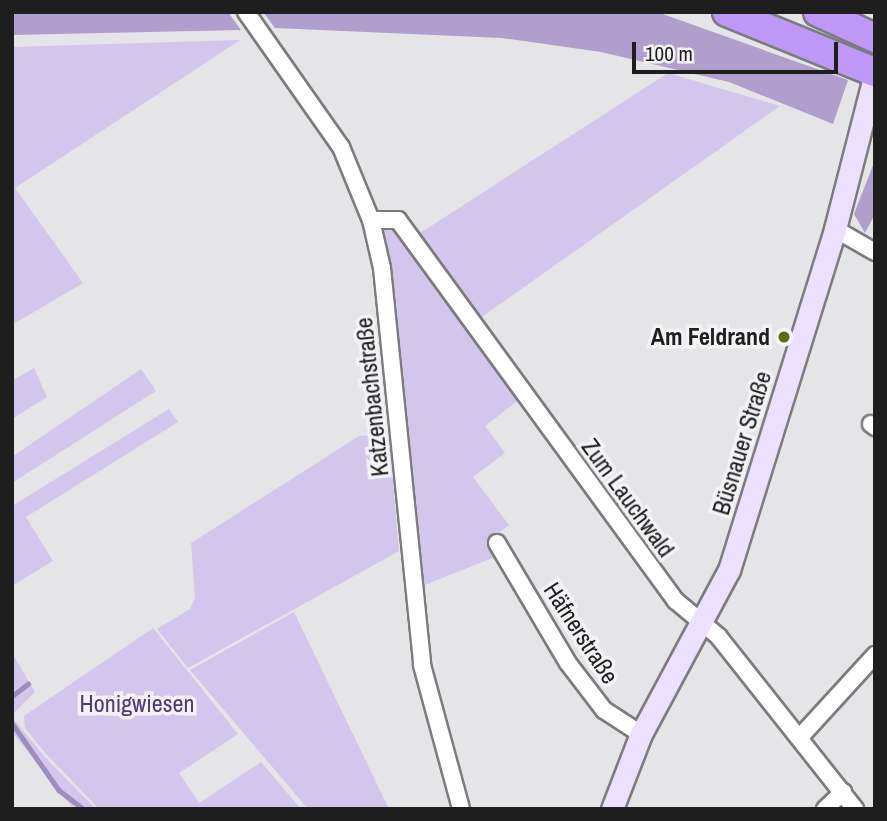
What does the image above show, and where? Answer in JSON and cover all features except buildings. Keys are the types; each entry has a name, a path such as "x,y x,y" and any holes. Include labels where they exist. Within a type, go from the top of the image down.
{"highway":[{"path":"727,12 875,72"},
{"path":"818,12 875,38"}],"street":[{"name":"Katzenbachstraße","path":"250,19 341,147 371,220 382,268 422,664 461,809"},
{"name":"Büsnauer Straße","path":"612,809 641,734 703,625 744,530 835,229 864,127 875,72"},
{"name":"Zum Lauchwald","path":"371,220 398,220 676,601 703,625 801,736 855,809"},
{"path":"835,229 875,252"},
{"name":"Häfnerstraße","path":"497,544 568,663 604,710 641,734"},
{"path":"801,736 875,655"},
{"path":"825,809 843,792"}],"green space":[{"path":"240,40 15,188 83,283 12,325 12,47"},
{"path":"668,73 780,106 472,324 525,395 485,426 505,453 473,477 509,525 487,542 495,557 412,590 371,220 417,235"},
{"path":"34,368 47,397 12,419 12,381"},
{"path":"141,369 156,391 12,483 12,457"},
{"path":"169,409 178,422 26,517 53,561 12,586 12,506"},
{"path":"389,434 399,551 188,668 157,629 190,609 195,597 191,543 359,436"},
{"path":"294,612 389,809 308,809 190,670"},
{"name":"Honigwiesen","path":"153,628 238,734 179,773 199,803 261,762 301,809 99,809 46,754 25,728 24,716"},
{"path":"12,653 35,692 12,715"},
{"path":"12,717 44,756 96,809 71,806 12,732"}],"shaded area":[{"path":"23,12 228,12 241,30 12,35 12,15"},
{"path":"263,12 657,12 848,80 833,124 729,82 601,52 502,38 275,28"},
{"path":"875,160 875,214 865,233 854,214"}],"waterway":[{"path":"12,696 28,684"},
{"path":"12,723 59,790 83,809"}],"place":[{"name":"Am Feldrand","path":"784,337"}]}
